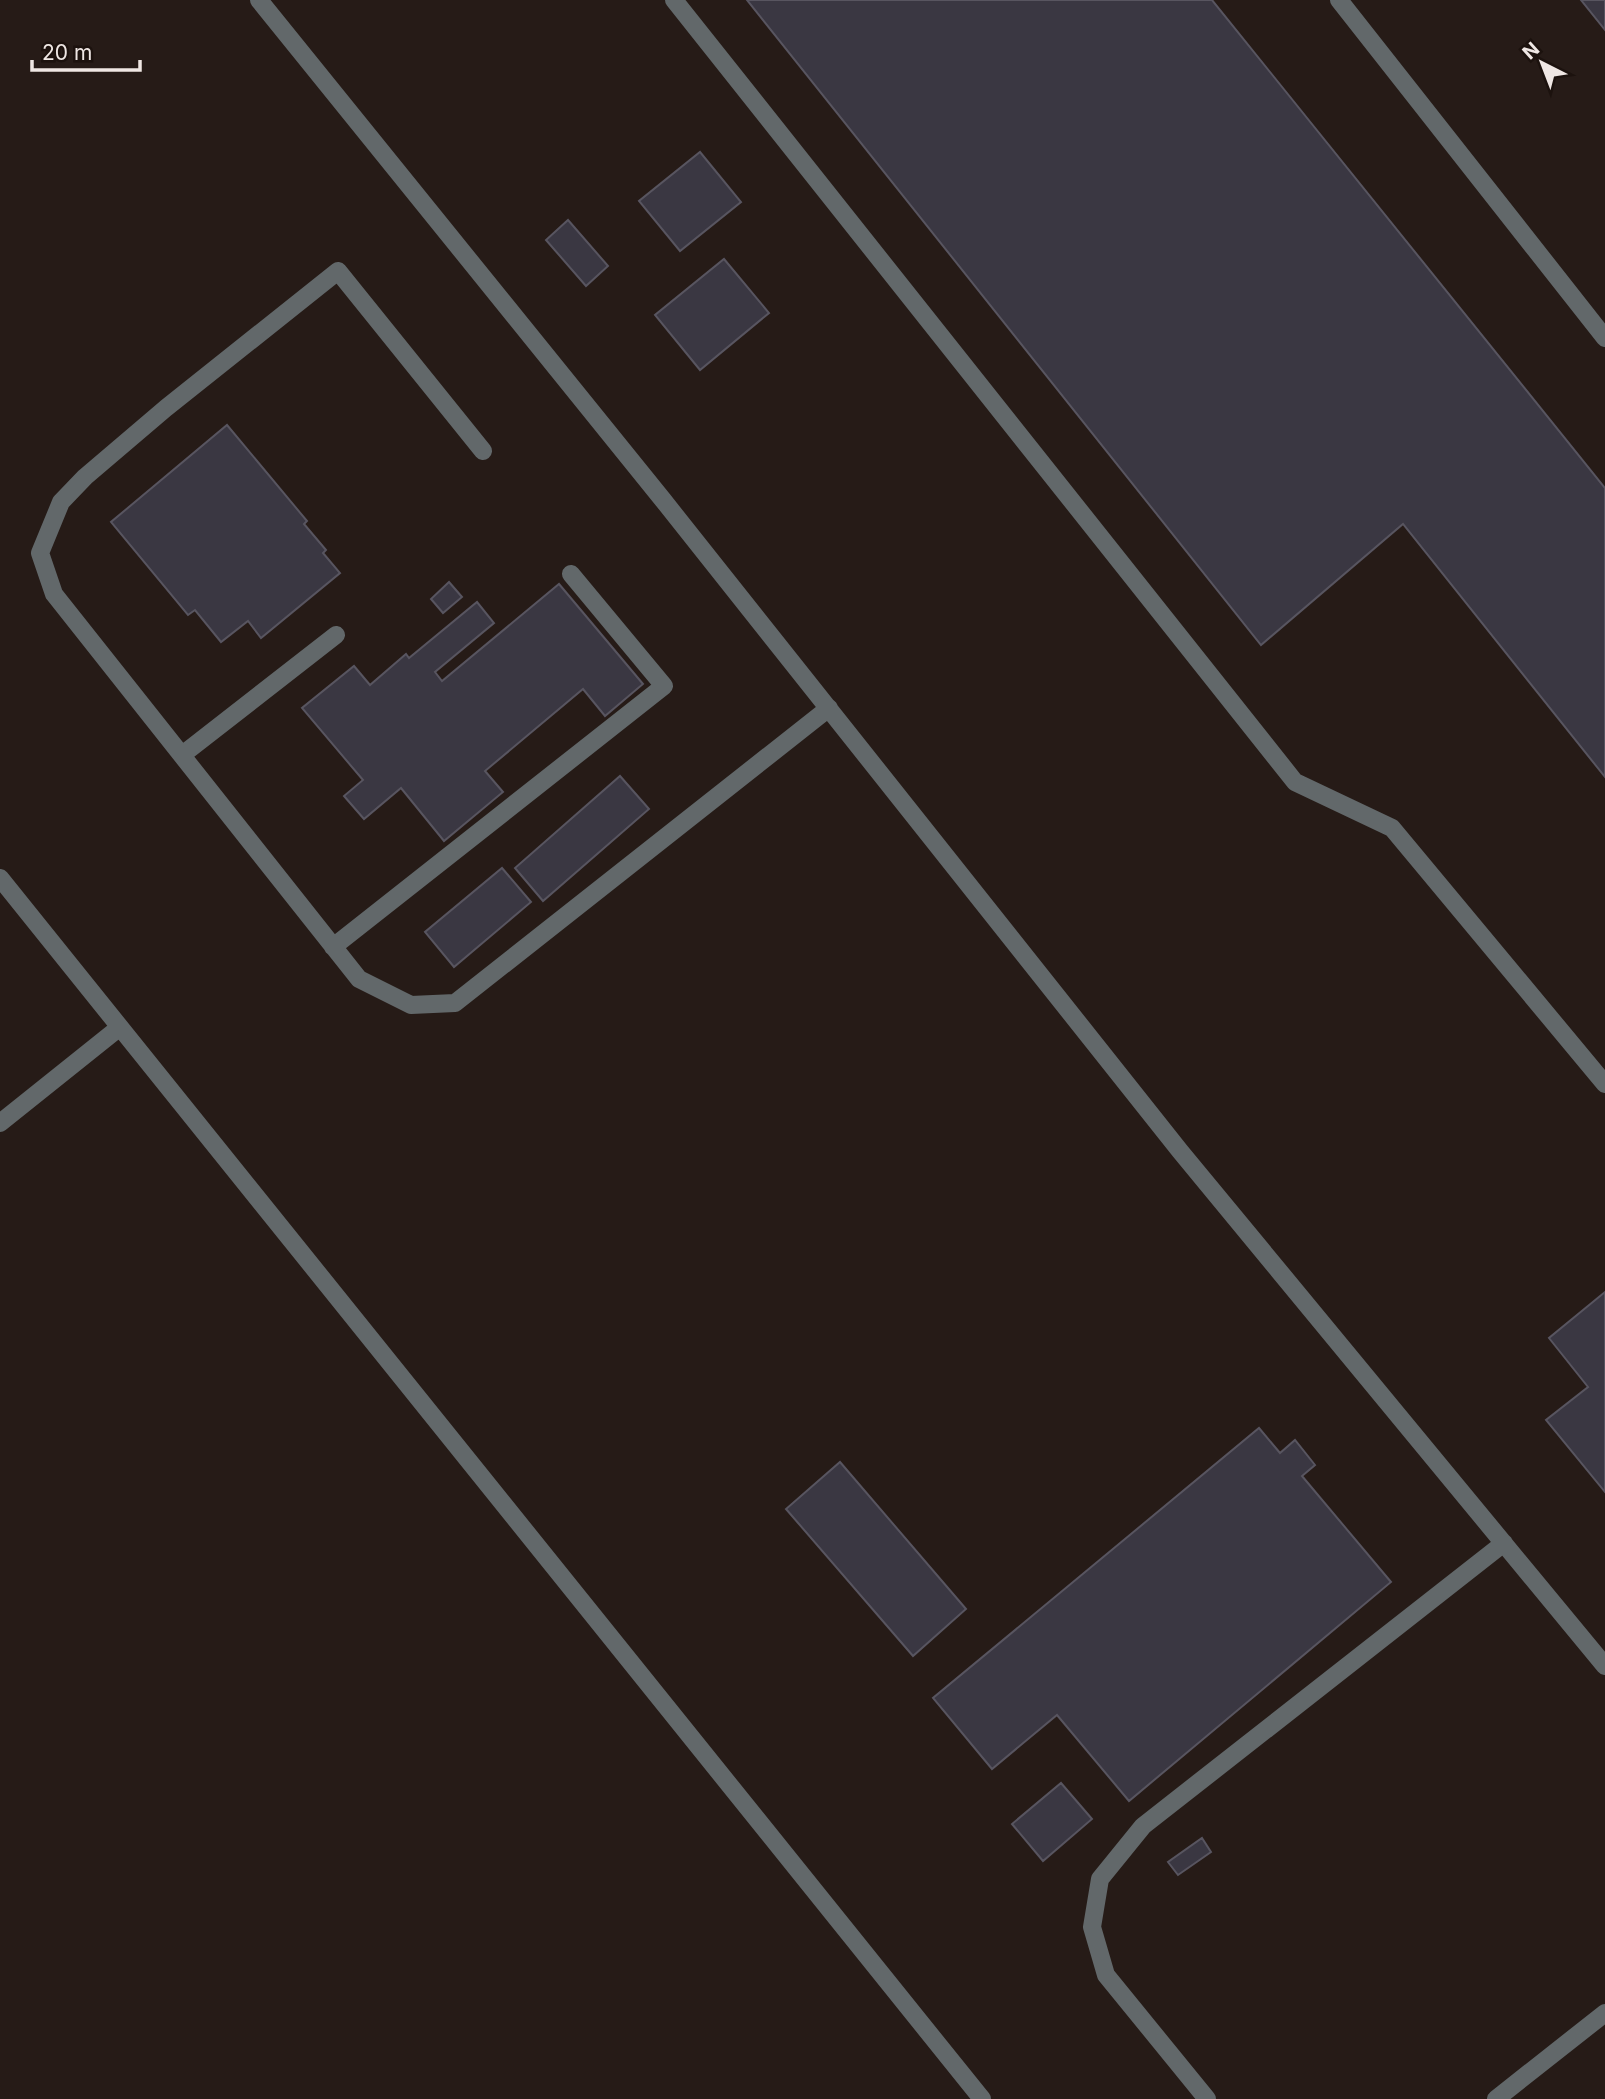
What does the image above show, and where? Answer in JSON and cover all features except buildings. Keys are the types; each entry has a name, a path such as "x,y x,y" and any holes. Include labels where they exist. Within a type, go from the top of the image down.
{"lane":[{"path":"259,0 829,708 1180,1151 1605,1666"},
{"path":"674,0 1294,782 1392,828 1605,1084"},
{"path":"1339,0 1605,338"},
{"path":"483,451 338,271 166,408 85,477 61,502 40,553 54,594 359,979 411,1005 455,1003 829,708"},
{"path":"333,947 664,686 571,574"},
{"path":"182,755 336,635"},
{"path":"0,878 982,2099"},
{"path":"0,1123 120,1027"},
{"path":"1207,2099 1106,1975 1092,1927 1100,1879 1143,1826 1504,1543"},
{"path":"1496,2099 1605,2013"}]}
